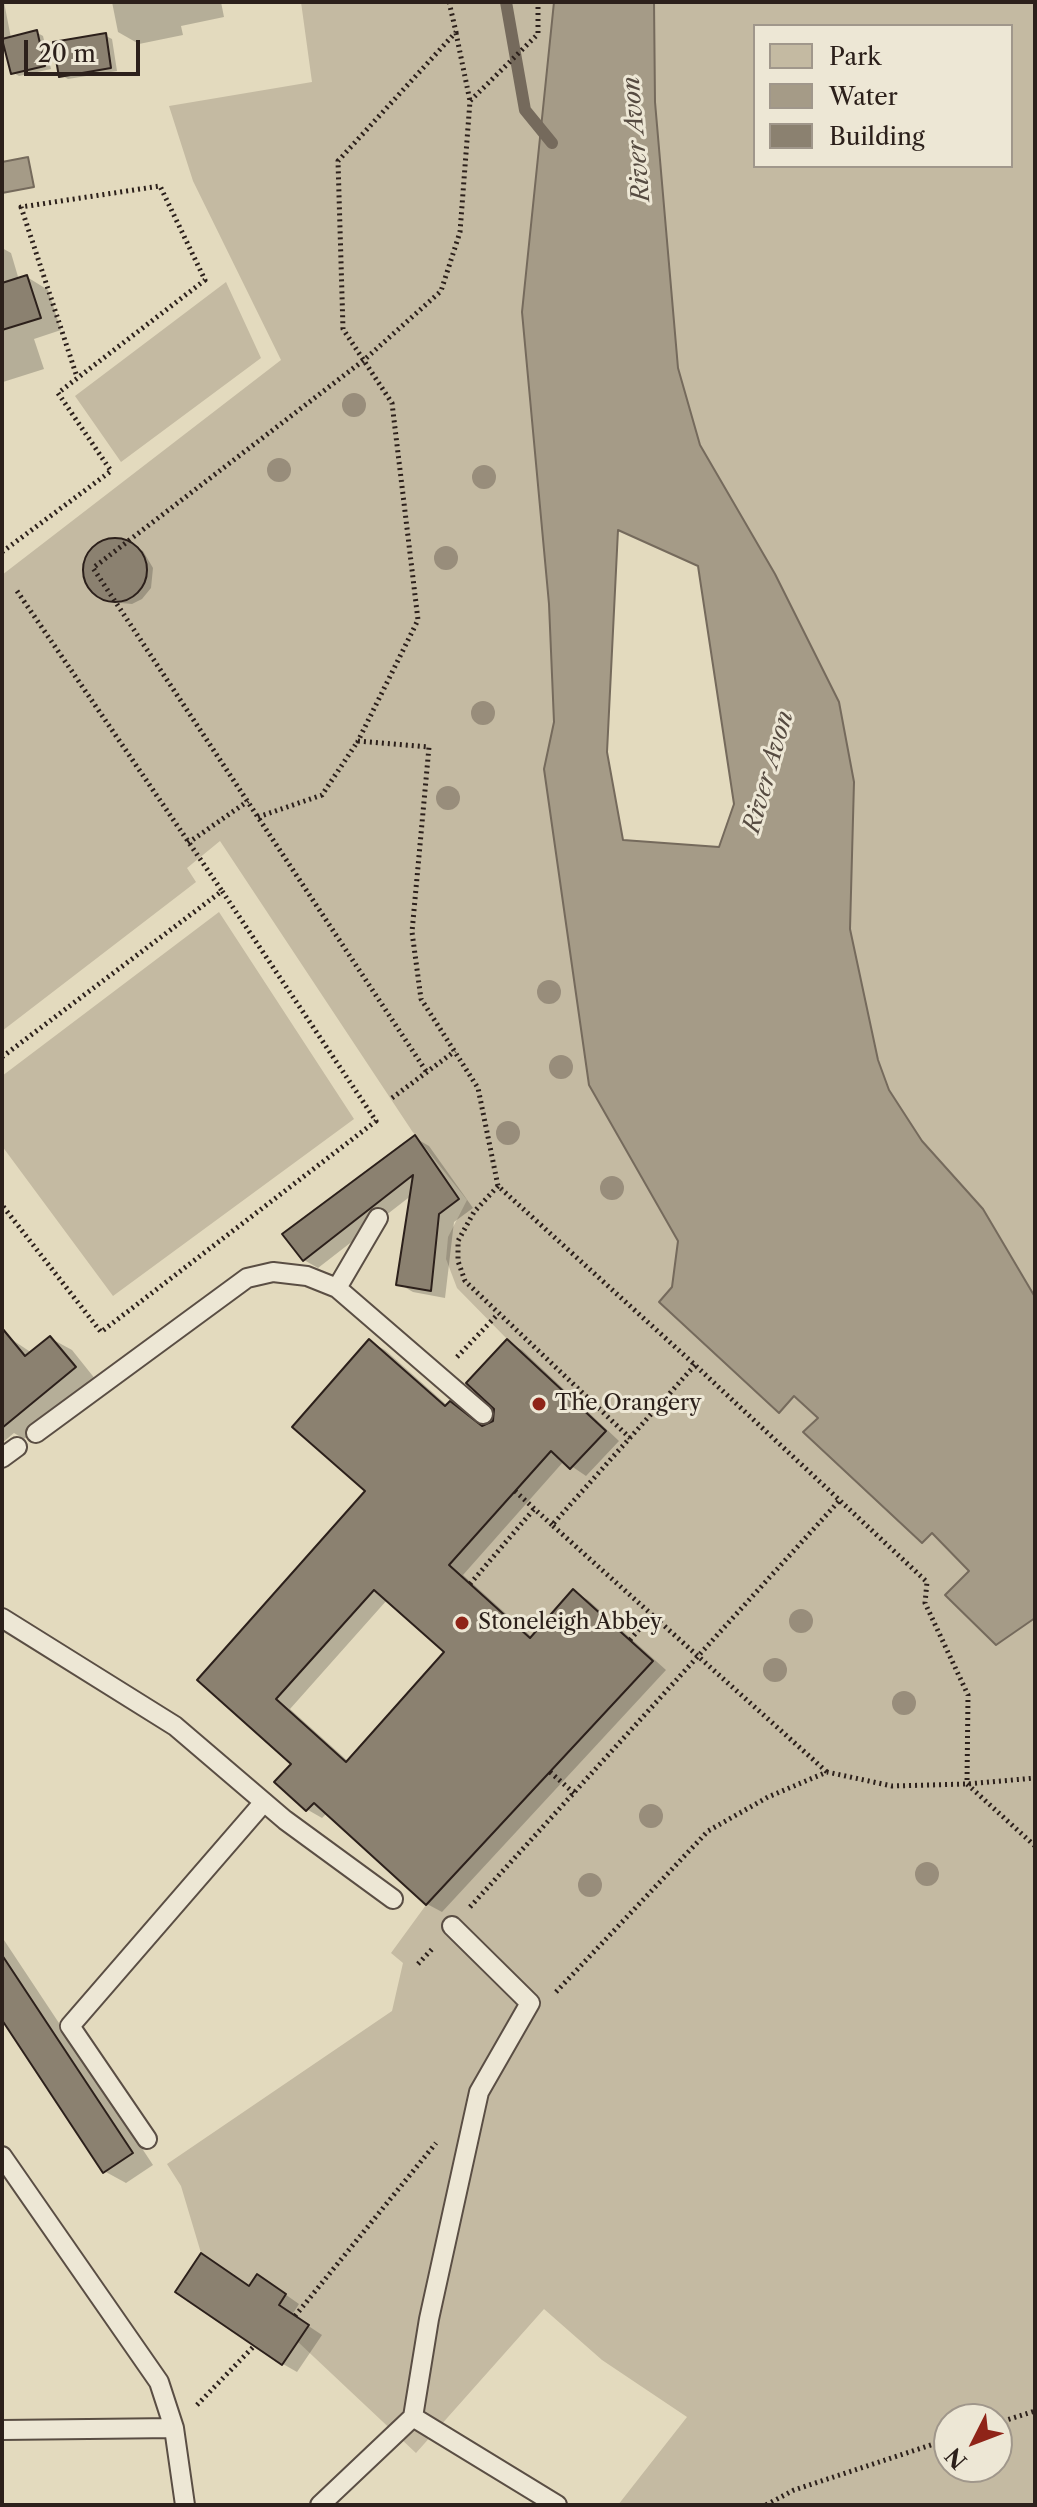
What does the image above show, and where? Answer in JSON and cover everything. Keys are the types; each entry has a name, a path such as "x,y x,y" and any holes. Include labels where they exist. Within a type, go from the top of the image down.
{"lane":[{"path":"337,1288 378,1218"},
{"path":"36,1433 247,1278 273,1272 307,1276 337,1288 483,1414"},
{"path":"2,1618 175,1726 264,1802 393,1899"},
{"path":"147,2139 70,2026 264,1802"},
{"path":"320,2505 413,2417 429,2319 479,2092 530,2003 452,1926"},
{"path":"2,2156 159,2382 174,2428 185,2505"},
{"path":"413,2417 557,2505"},
{"path":"2,2430 174,2428"}],"path":[{"path":"426,1071 93,568 364,360 441,291 460,232 470,101 449,2"},
{"path":"470,101 538,34 538,2"},
{"path":"258,817 322,795 358,741 418,620 392,403 343,329 338,161 456,32"},
{"path":"2,552 111,471 58,393 205,280 160,186 21,207 77,377"},
{"path":"2,1205 101,1332 376,1121 17,591"},
{"path":"358,741 429,747 412,932 421,999 478,1088 498,1186 927,1582 925,1603 968,1695 967,1784 1035,1846"},
{"path":"188,843 248,801"},
{"path":"2,1057 222,891"},
{"path":"392,1098 455,1051"},
{"path":"498,1186 474,1212 458,1241 458,1261 465,1281 630,1438"},
{"path":"454,1360 498,1314"},
{"path":"552,1525 695,1365"},
{"path":"515,1491 827,1772 892,1786 1035,1778"},
{"path":"418,1964 839,1501"},
{"path":"470,1584 534,1509"},
{"path":"630,1640 652,1614"},
{"path":"550,1772 574,1793"},
{"path":"530,2003 555,1993 708,1831 768,1797 827,1772"},
{"path":"295,2316 440,2139"},
{"path":"174,2428 254,2346"},
{"path":"1013,2418 1035,2411"},
{"path":"766,2505 794,2490 933,2444"}],"green space":[{"path":"301,2 554,2 522,312 549,604 554,722 544,769 660,1208 678,1241 672,1287 659,1302 780,1412 794,1395 818,1418 803,1431 922,1543 932,1533 969,1571 946,1594 996,1645 1035,1618 1035,2505 618,2505 687,2417 602,2360 544,2309 416,2453 298,2342 309,2325 279,2305 286,2294 249,2286 201,2253 181,2186 167,2164 392,2011 403,1963 391,1953 426,1905 653,1661 573,1589 530,1638 449,1566 551,1451 571,1469 606,1431 457,1288 446,1259 448,1237 467,1200 412,1131 220,841 187,868 196,882 2,1031 2,575 281,360 193,181 169,106 312,82"},
{"path":"654,2 1035,2 1035,1297 983,1209 922,1141 889,1090 878,1060 850,929 854,782 839,702 775,574 700,445 678,368 655,102"},
{"path":"226,282 261,358 121,462 75,396"},
{"path":"219,912 354,1119 113,1296 2,1146 2,1076"}],"water":[{"name":"River Avon","path":"554,2 654,2 655,102 678,368 700,445 775,574 839,702 854,782 850,929 878,1060 889,1090 922,1141 983,1209 1035,1297 1035,1618 996,1645 945,1595 969,1571 932,1533 922,1543 803,1432 818,1418 794,1396 779,1413 659,1302 672,1287 678,1241 589,1085 544,769 554,722 549,604 522,312","holes":["618,530 698,566 734,804 719,847 623,840 607,752"]},
{"path":"28,157 34,187 2,193 2,162"}],"building":[{"path":"37,30 45,66 11,74 2,39"},
{"path":"106,33 111,68 59,77 53,42"},
{"path":"27,275 41,318 2,330 2,283"},
{"path":"115,538 133,544 141,552 147,570 141,588 133,596 115,602 97,596 89,588 83,570 89,552 97,544"},
{"path":"415,1135 459,1199 439,1214 431,1291 396,1285 413,1175 303,1261 282,1234"},
{"path":"2,1328 25,1356 50,1336 76,1367 2,1428"},
{"name":"Stoneleigh Abbey","path":"369,1339 445,1406 450,1401 482,1426 493,1421 494,1409 466,1383 507,1339 606,1431 570,1469 551,1451 449,1565 530,1638 573,1589 653,1661 426,1905 314,1803 306,1811 274,1782 291,1764 197,1680 365,1491 292,1427","holes":["374,1590 444,1652 346,1762 276,1699"]},
{"path":"2,1955 133,2153 103,2173 2,2020"},
{"path":"201,2253 249,2286 257,2274 286,2294 279,2305 309,2325 282,2365 175,2292"}],"waterway":[{"path":"506,2 525,110 552,143"}],"place":[{"name":"The Orangery","path":"539,1404"},
{"name":"Stoneleigh Abbey","path":"462,1623"}]}
